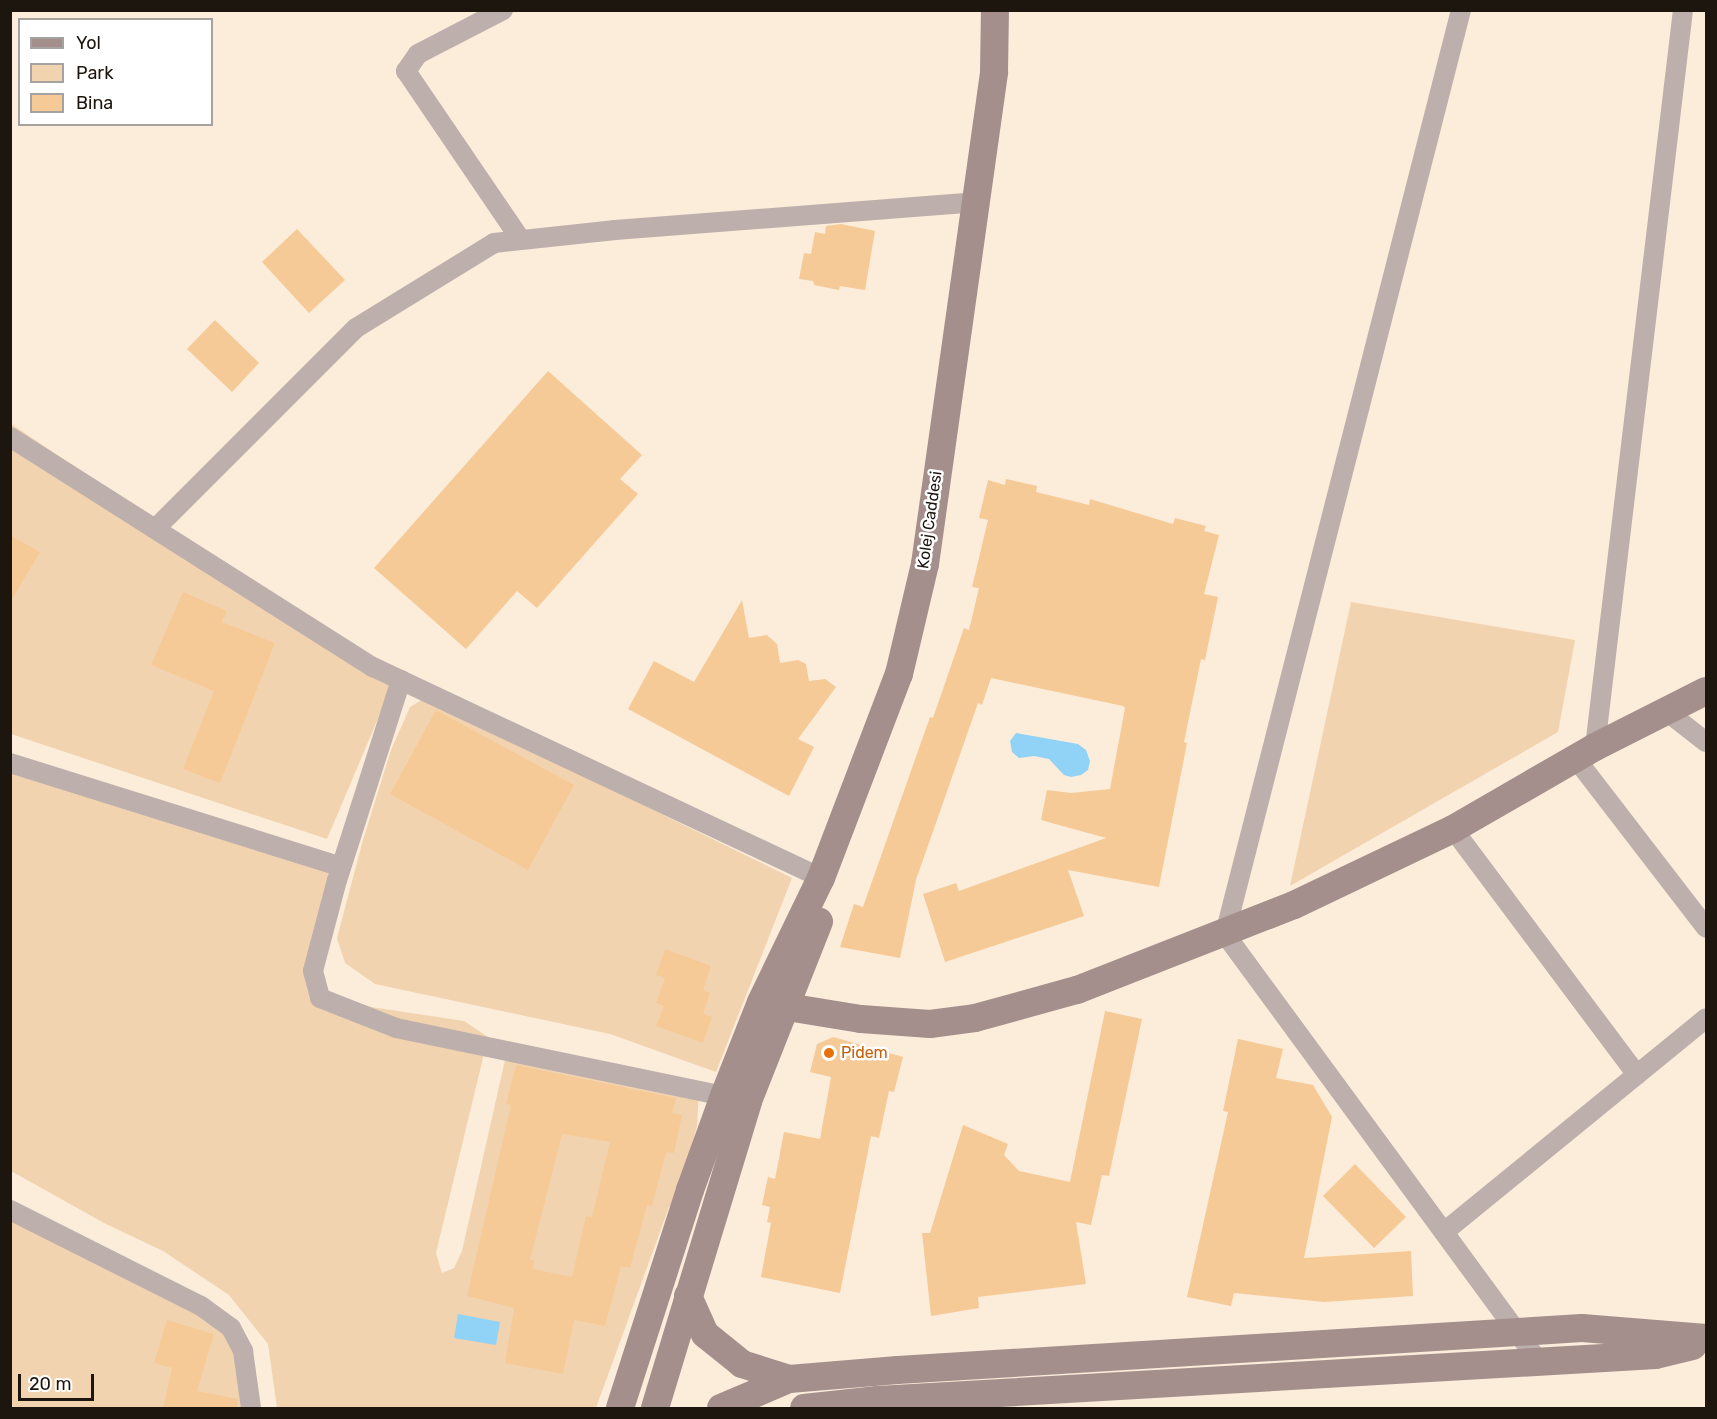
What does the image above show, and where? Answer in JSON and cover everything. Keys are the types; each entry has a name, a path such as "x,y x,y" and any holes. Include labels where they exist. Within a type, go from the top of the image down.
{"street":[{"path":"503,10 418,54 405,71 521,240"},
{"name":"Kolej Caddesi","path":"773,1004 899,674 925,564 994,72 995,10"},
{"name":"Kolej Caddesi","path":"773,1004 835,881 908,680 937,566 1014,64 1015,10"},
{"path":"1225,934 1461,10"},
{"path":"1683,10 1586,753 1707,928"},
{"path":"155,529 356,328 494,243 615,230 975,202"},
{"path":"10,437 373,667 821,878"},
{"path":"400,680 341,867 313,971 320,998 396,1028 724,1096"},
{"path":"773,1004 861,1019 930,1024 975,1018 1077,990 1225,934 1294,905 1453,829 1665,710 1707,691"},
{"path":"1665,710 1707,742"},
{"path":"10,763 341,867"},
{"path":"1453,829 1637,1075"},
{"path":"1225,934 1539,1362"},
{"path":"620,1408 690,1190 724,1096 773,1004"},
{"path":"655,1408 748,1101 773,1004"},
{"path":"1444,1232 1707,1018"},
{"path":"10,1210 201,1306 231,1328 243,1351 252,1408"},
{"path":"688,1296 705,1334 742,1364 789,1379"},
{"path":"720,1408 789,1379 898,1370 1582,1328 1707,1340"},
{"path":"804,1408 901,1399 1656,1355 1707,1340"}],"green space":[{"path":"10,423 333,642 399,669 327,839 11,734"},
{"path":"1351,602 1575,640 1558,732 1290,886"},
{"path":"425,698 792,878 716,1072 610,1034 375,984 345,963 337,938 363,840 391,750 410,707"},
{"path":"11,771 329,872 307,963 328,994 371,1007 464,1021 488,1037 436,1253 442,1273 454,1268 462,1251 507,1051 699,1091 697,1126 676,1203 669,1207 596,1408 277,1408 268,1344 229,1295 163,1251 104,1223 11,1171"},
{"path":"10,1210 231,1328 251,1408 11,1408"}],"water":[{"path":"1016,733 1078,744 1086,750 1090,761 1088,770 1081,775 1071,777 1064,775 1049,759 1034,756 1019,758 1012,752 1010,741"},
{"path":"458,1314 500,1322 496,1345 454,1338"}],"building":[{"path":"841,224 875,231 865,290 840,286 839,290 814,285 813,281 799,279 804,253 811,254 815,232 825,234 826,226"},
{"path":"297,229 345,280 309,313 262,262"},
{"path":"215,320 259,363 232,392 187,349"},
{"path":"548,371 642,455 620,479 638,494 537,608 517,591 466,649 374,568"},
{"path":"1006,479 1037,486 1036,492 1089,505 1090,499 1173,524 1175,518 1206,526 1204,531 1219,535 1204,594 1218,597 1205,660 1201,659 1184,742 1187,743 1159,887 1068,870 1084,916 945,962 923,894 956,883 959,891 1106,838 1041,820 1047,790 1071,793 1110,789 1125,708 991,678 982,705 978,703 917,877 917,875 900,958 840,947 854,904 863,907 964,628 969,630 979,588 972,587 988,520 979,518 988,480 1005,485"},
{"path":"10,535 40,552 10,603"},
{"path":"183,592 227,611 222,622 275,643 220,783 183,769 214,691 151,665"},
{"path":"742,600 749,638 767,635 777,644 780,663 798,660 806,664 809,681 825,679 836,687 798,739 814,747 789,796 628,709 654,661 694,682"},
{"path":"436,710 574,785 528,870 390,794"},
{"path":"665,949 711,966 703,990 710,993 703,1014 712,1017 703,1043 656,1026 664,1006 656,1003 665,978 656,975"},
{"path":"1105,1011 1142,1019 1109,1176 1102,1175 1091,1225 1076,1222 1086,1284 978,1297 979,1308 931,1316 922,1233 930,1233 963,1125 1008,1144 1004,1155 1019,1171 1070,1182"},
{"path":"833,1037 903,1057 894,1092 889,1091 879,1138 871,1136 840,1293 761,1277 771,1223 767,1222 770,1207 762,1205 768,1177 775,1179 784,1132 820,1139 831,1077 810,1072 817,1044"},
{"path":"1238,1039 1283,1049 1276,1078 1313,1085 1332,1117 1304,1258 1411,1251 1413,1296 1324,1302 1234,1293 1231,1306 1187,1297 1228,1112 1223,1111"},
{"path":"516,1065 676,1098 672,1113 682,1115 674,1153 666,1152 652,1206 647,1205 630,1268 621,1266 605,1326 574,1320 563,1374 505,1363 514,1308 467,1296 511,1105 506,1104","holes":["562,1134 610,1142 592,1217 586,1216 572,1277 533,1269 534,1260 530,1260"]},
{"path":"1355,1164 1406,1217 1374,1248 1323,1196"},
{"path":"167,1320 214,1334 197,1391 238,1399 237,1408 163,1408 172,1368 154,1363"}],"place":[{"name":"Pidem","path":"829,1053"}]}
